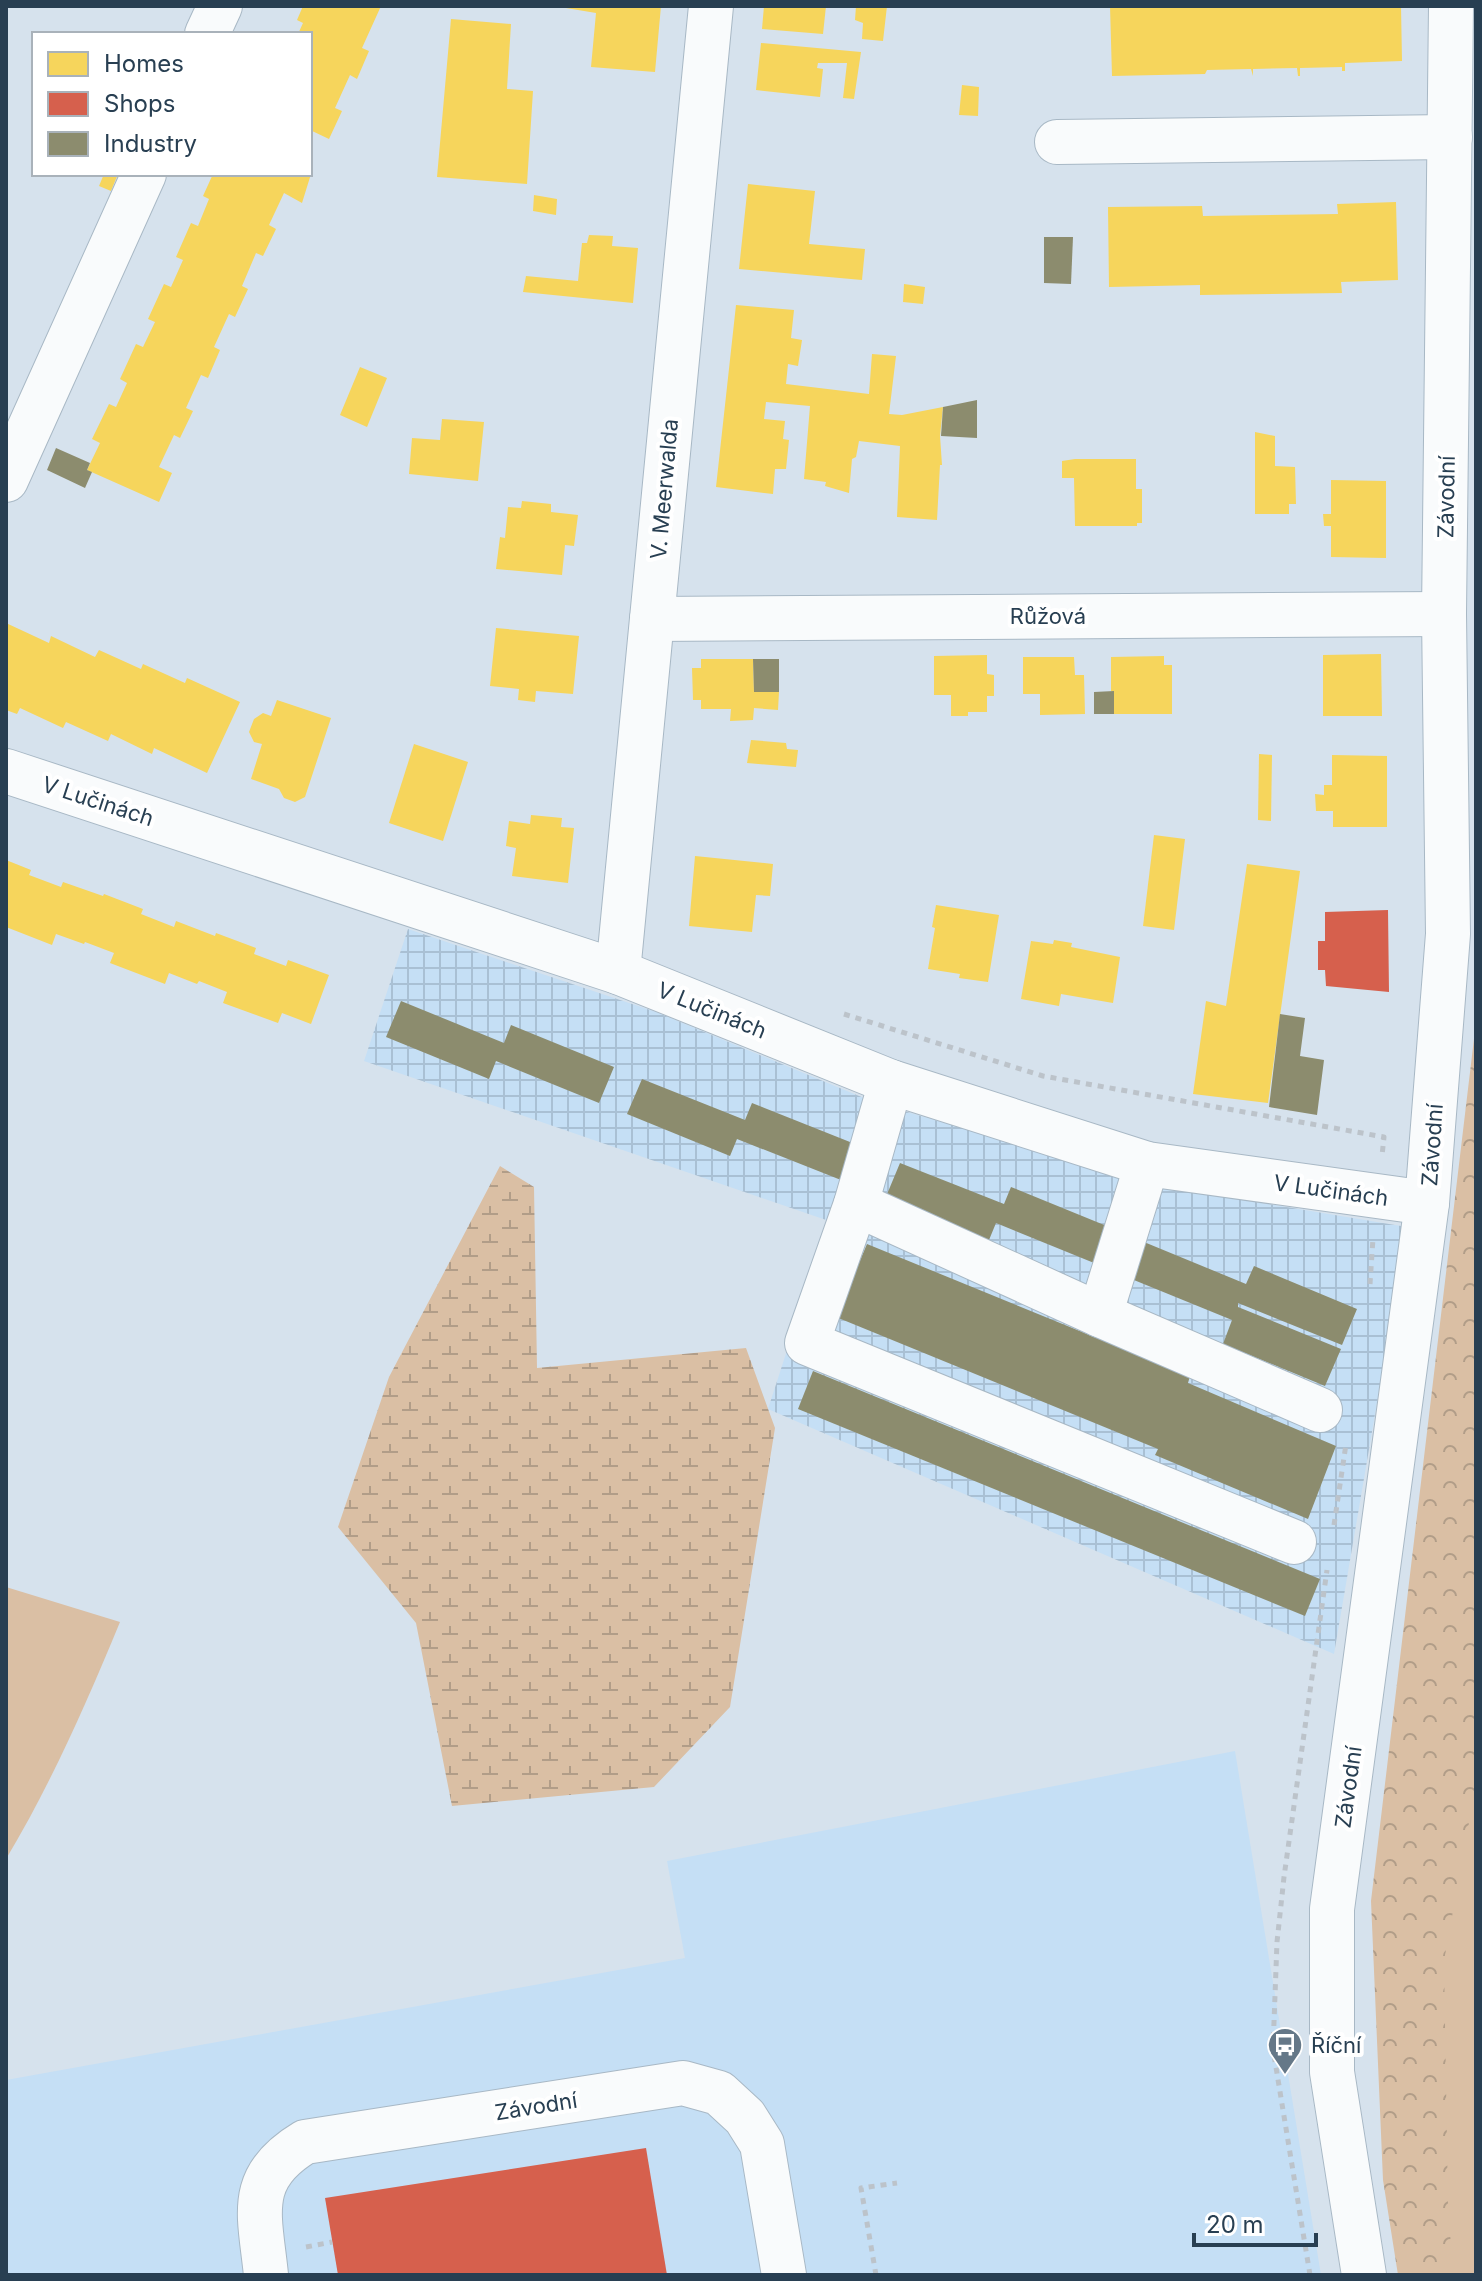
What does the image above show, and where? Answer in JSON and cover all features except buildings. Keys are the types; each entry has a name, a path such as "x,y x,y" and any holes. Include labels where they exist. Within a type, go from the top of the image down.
{"street":[{"path":"208,32 220,6"},
{"name":"V. Meerwalda","path":"618,972 711,6"},
{"name":"Závodní","path":"1364,2275 1332,2072 1332,1909 1427,1203 1448,934 1444,614 1451,6"},
{"path":"1057,142 1450,137"},
{"path":"6,480 143,176"},
{"name":"Růžová","path":"652,619 1444,614"},
{"name":"V Lučinách","path":"6,771 618,972 891,1082 1147,1164 1427,1203"},
{"path":"891,1082 856,1204 807,1343 1319,1542"},
{"path":"1100,1315 1147,1164"},
{"path":"856,1204 1334,1422"},
{"name":"Závodní","path":"266,2275 260,2190 277,2163 305,2142 683,2083 719,2093 745,2117 762,2144 784,2275"}],"path":[{"path":"831,1010 1043,1076 1384,1137 1369,1290"},
{"path":"1310,2275 1273,2049 1277,1942 1334,1422"},
{"path":"876,2275 861,2188 897,2183"}],"shaded area":[{"path":"408,929 656,1012 876,1103 1165,1187 1407,1227 1334,1654 768,1409 829,1221 364,1061"},
{"path":"1235,1751 1321,2275 6,2275 6,2080 685,1958 667,1861"}],"green space":[{"path":"1476,1022 1476,1784 1444,1961 1448,2204 1453,2275 1398,2275 1383,2180 1371,1901"},
{"path":"500,1166 534,1187 537,1368 746,1348 775,1428 730,1707 654,1787 452,1806 416,1623 338,1527 389,1377"},
{"path":"6,1587 120,1622 67,1743 6,1859"},
{"path":"1476,1683 1476,2275 1438,2275 1432,1972"}],"place":[{"name":"Říční","path":"1285,2076"}]}
